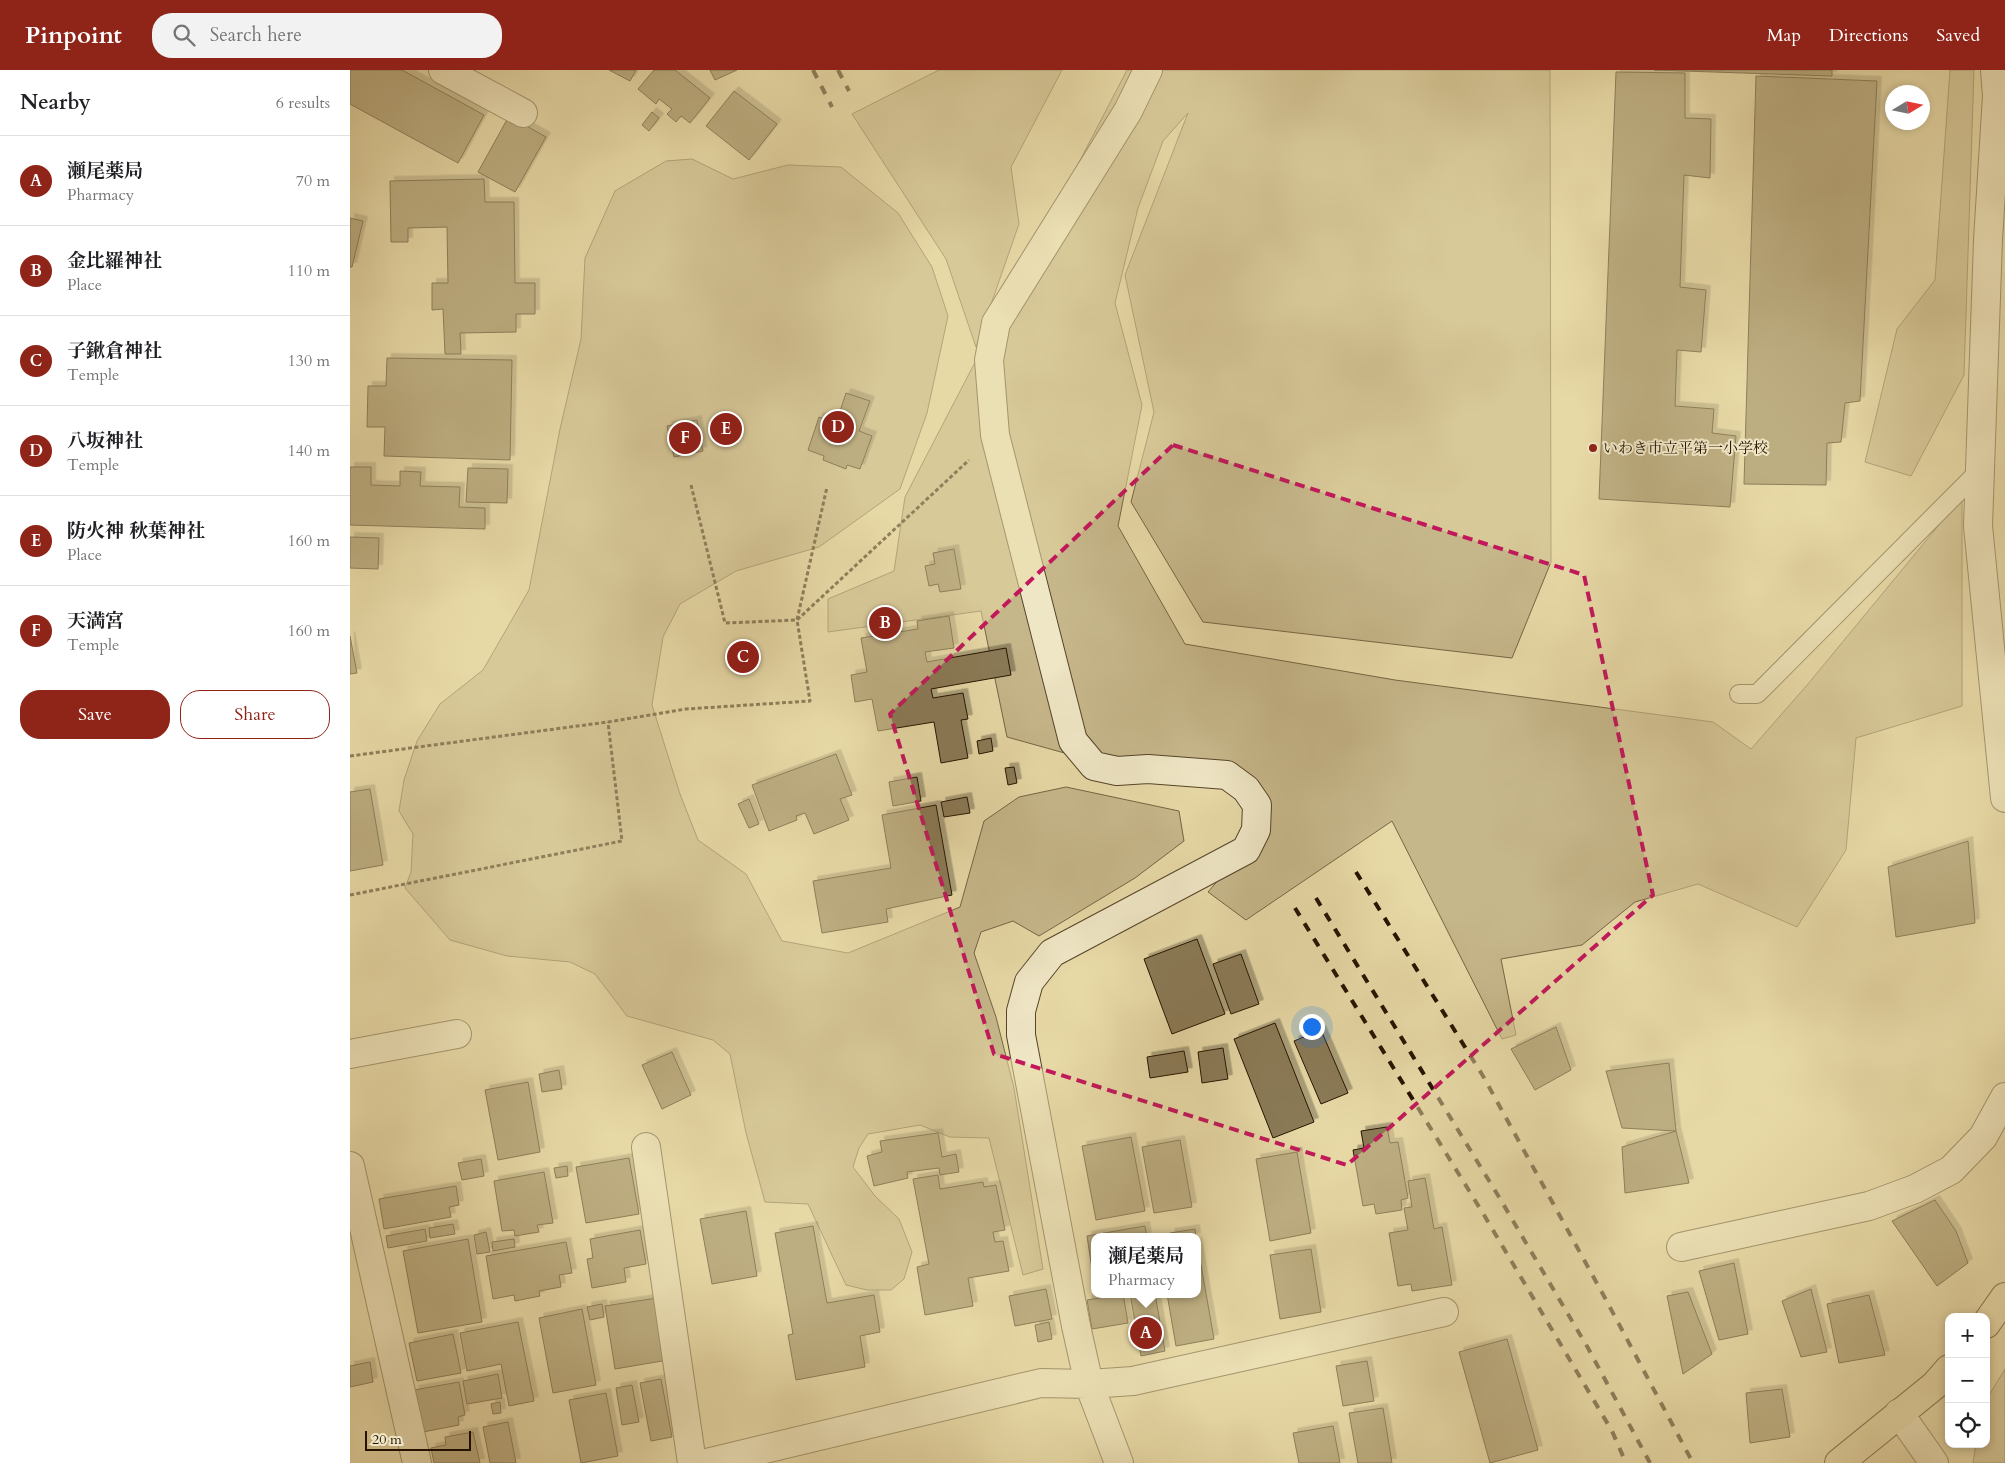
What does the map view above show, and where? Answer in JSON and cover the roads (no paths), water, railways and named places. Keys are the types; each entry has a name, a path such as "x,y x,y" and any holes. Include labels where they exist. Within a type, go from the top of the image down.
{"highway":[{"path":"1990,1318 2005,1297"},
{"path":"1839,1463 1935,1385 1945,1374"}],"street":[{"path":"443,70 523,112"},
{"path":"1119,1463 1089,1384 1076,1326 1021,1035 1020,1011 1029,982 1052,954 1246,850 1256,830 1257,805 1246,789 1226,775 1148,769 1117,771 1094,766 1073,741 995,435 989,360 996,323 1128,111 1148,70"},
{"path":"1995,70 1997,96 1988,240 1978,526 2005,798"},
{"path":"350,1054 457,1034"},
{"path":"1680,1247 1869,1206 1915,1190 1951,1170 1983,1136 2005,1098"},
{"path":"646,1147 692,1463"},
{"path":"350,1166 353,1196 417,1463"},
{"path":"706,1463 1041,1383 1089,1384 1133,1381 1444,1312"},
{"path":"1899,1413 1934,1463"}],"lane":[{"path":"1739,694 1757,694 1979,471"}],"railway":[{"path":"813,70 832,107"},
{"path":"838,70 849,91"},
{"path":"1356,872 1483,1076 1693,1463"},
{"path":"1316,898 1499,1197 1588,1348 1650,1463"},
{"path":"1295,908 1484,1215 1612,1431 1626,1463"}],"place":[{"name":"八坂神社","path":"838,427"},
{"name":"防火神 秋葉神社","path":"726,429"},
{"name":"天満宮","path":"685,438"},
{"name":"いわき市立平第一小学校","path":"1593,448"},
{"name":"金比羅神社","path":"885,623"},
{"name":"子鍬倉神社","path":"743,657"},
{"name":"瀬尾薬局","path":"1146,1333"}]}
